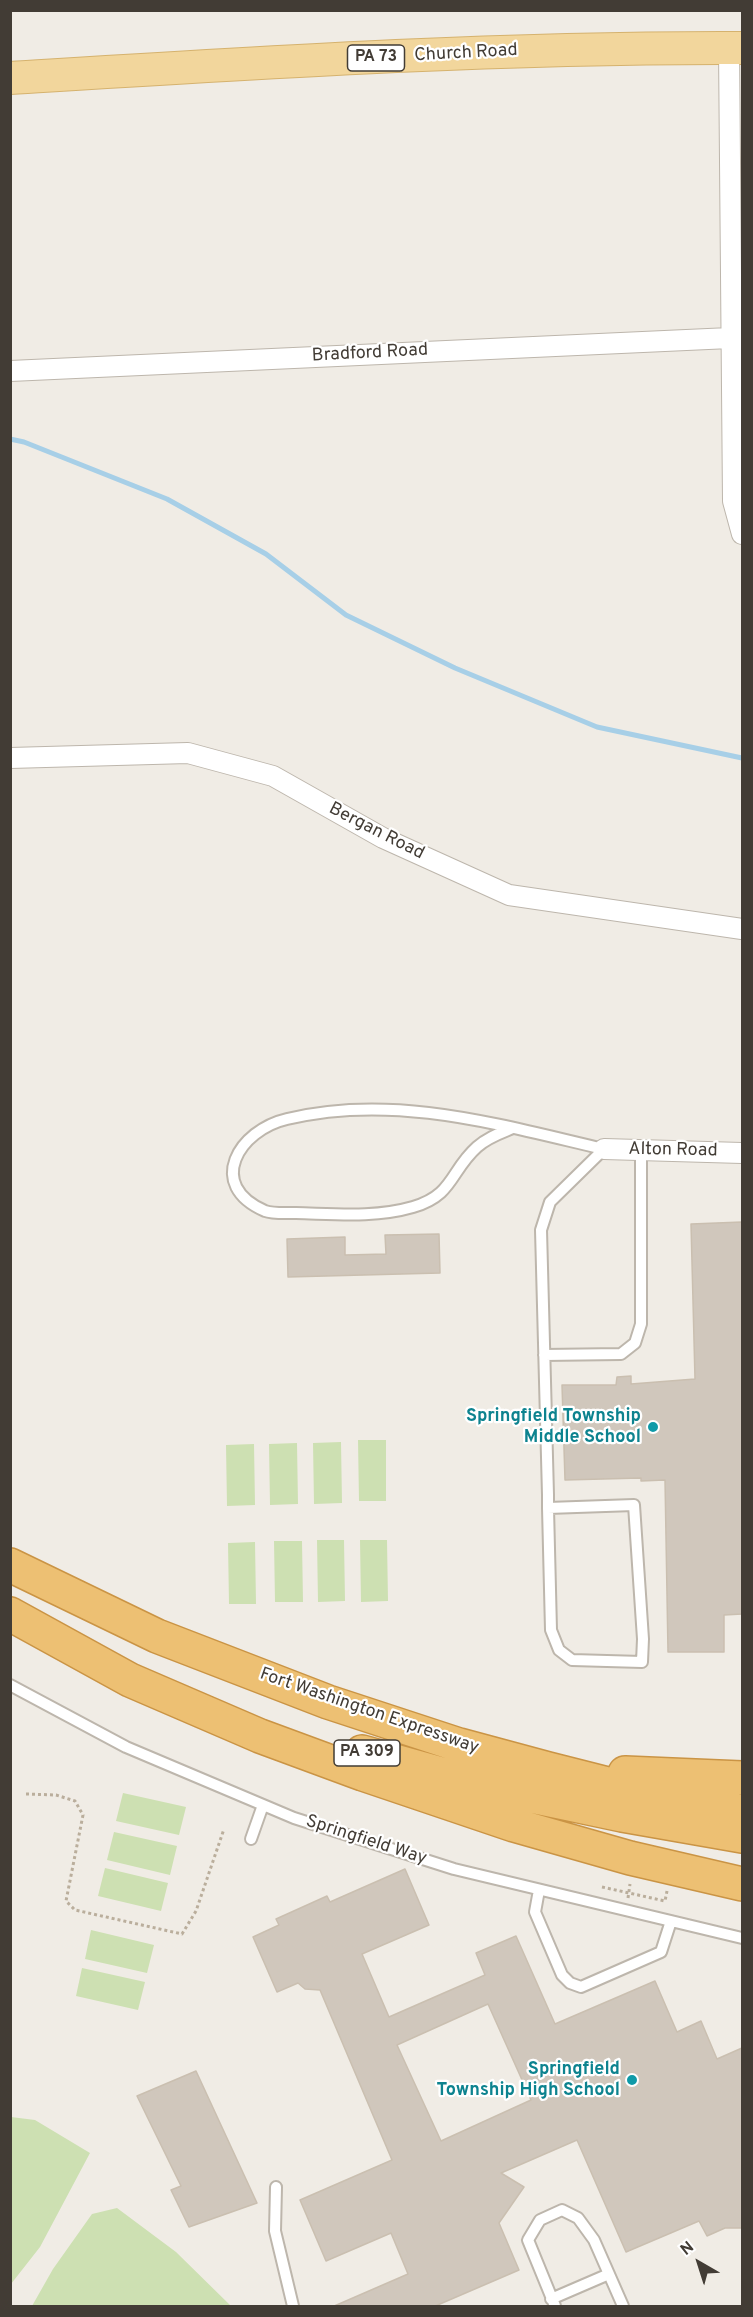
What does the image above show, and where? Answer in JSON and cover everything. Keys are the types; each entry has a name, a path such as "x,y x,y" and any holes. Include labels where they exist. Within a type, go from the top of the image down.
{"highway":[{"name":"Fort Washington Expressway","path":"10,1565 157,1636 307,1694 459,1745 639,1792 742,1812"},
{"name":"PA 309","path":"10,1610 142,1671 304,1735 484,1786 622,1815 742,1836"},
{"path":"10,1614 130,1680 260,1736 363,1774 514,1825 630,1858 742,1884"},
{"path":"548,1769 742,1778"}],"main road":[{"name":"Church Road","path":"10,78 270,62 586,48 736,48"}],"street":[{"path":"736,48 730,338 733,501 742,534"},
{"name":"Bradford Road","path":"10,371 730,338"},
{"name":"Bergan Road","path":"10,758 188,753 273,776 383,838 509,895 742,929"},
{"name":"Alton Road","path":"604,1149 742,1153"}],"lane":[{"path":"513,1128 492,1137 477,1147 460,1167 446,1189 432,1201 401,1210 372,1215 267,1212 245,1199 235,1185 232,1166 237,1153 254,1134 285,1119 353,1108 423,1110 513,1128 604,1149"},
{"path":"548,1508 634,1505 644,1638 642,1662 572,1660 559,1650 551,1630 541,1230 549,1202 604,1149"},
{"path":"544,1355 621,1354 635,1343 641,1324 641,1151"},
{"name":"Springfield Way","path":"10,1685 126,1747 294,1818 454,1869 742,1938"},
{"path":"251,1839 263,1805"},
{"path":"539,1890 535,1912 562,1975 570,1983 581,1987 661,1952 671,1921"},
{"path":"276,2187 275,2231 293,2307"},
{"path":"609,2274 553,2303 528,2240 540,2220 562,2211 578,2218 594,2240 609,2274 623,2307"}],"path":[{"path":"26,1794 56,1795 75,1801 83,1815 66,1901 75,1910 182,1934 196,1911 224,1829"},
{"path":"602,1887 665,1901 669,1885"},
{"path":"629,1888 629,1893"}],"green space":[{"path":"358,1440 386,1440 386,1501 359,1501"},
{"path":"341,1442 342,1503 314,1504 313,1443"},
{"path":"297,1443 298,1504 270,1505 269,1444"},
{"path":"254,1444 255,1505 227,1506 226,1445"},
{"path":"317,1540 344,1540 345,1601 318,1602"},
{"path":"360,1540 387,1540 388,1601 361,1602"},
{"path":"274,1541 302,1541 303,1602 275,1602"},
{"path":"255,1542 256,1604 229,1604 228,1543"},
{"path":"123,1793 186,1807 179,1835 116,1821"},
{"path":"114,1832 177,1846 170,1875 107,1860"},
{"path":"105,1868 168,1883 161,1911 98,1896"},
{"path":"91,1930 154,1945 147,1973 85,1959"},
{"path":"82,1968 145,1982 138,2010 76,1996"},
{"path":"11,2117 35,2120 90,2153 40,2247 11,2284"},
{"path":"117,2208 176,2252 231,2306 32,2306 53,2269 92,2214"}],"building":[{"name":"Springfield Township Middle School","path":"742,1222 742,1614 724,1615 724,1652 668,1652 665,1480 641,1481 641,1478 565,1480 562,1385 616,1385 617,1377 631,1376 631,1384 695,1379 691,1224"},
{"path":"439,1234 440,1273 288,1277 287,1239 345,1237 345,1255 386,1254 385,1235"},
{"name":"Springfield Township High School","path":"405,1869 429,1925 362,1954 389,2017 485,1975 476,1953 516,1936 555,2024 655,1981 677,2032 701,2021 717,2059 742,2048 742,2228 725,2228 707,2236 699,2221 626,2252 577,2140 501,2173 524,2187 499,2223 519,2270 433,2307 332,2307 408,2274 391,2233 326,2261 300,2200 392,2160 320,1990 305,1989 298,1983 277,1992 253,1937 279,1925 276,1919 327,1896 330,1902","holes":["488,2004 531,2100 441,2141 397,2045"]},
{"path":"196,2071 257,2203 189,2227 171,2190 181,2186 137,2096"}],"waterway":[{"path":"10,439 24,442 167,499 266,554 346,615 455,668 597,727 742,758"}],"place":[{"name":"Springfield Township Middle School","path":"653,1427"},
{"name":"Springfield Township High School","path":"632,2080"}]}
